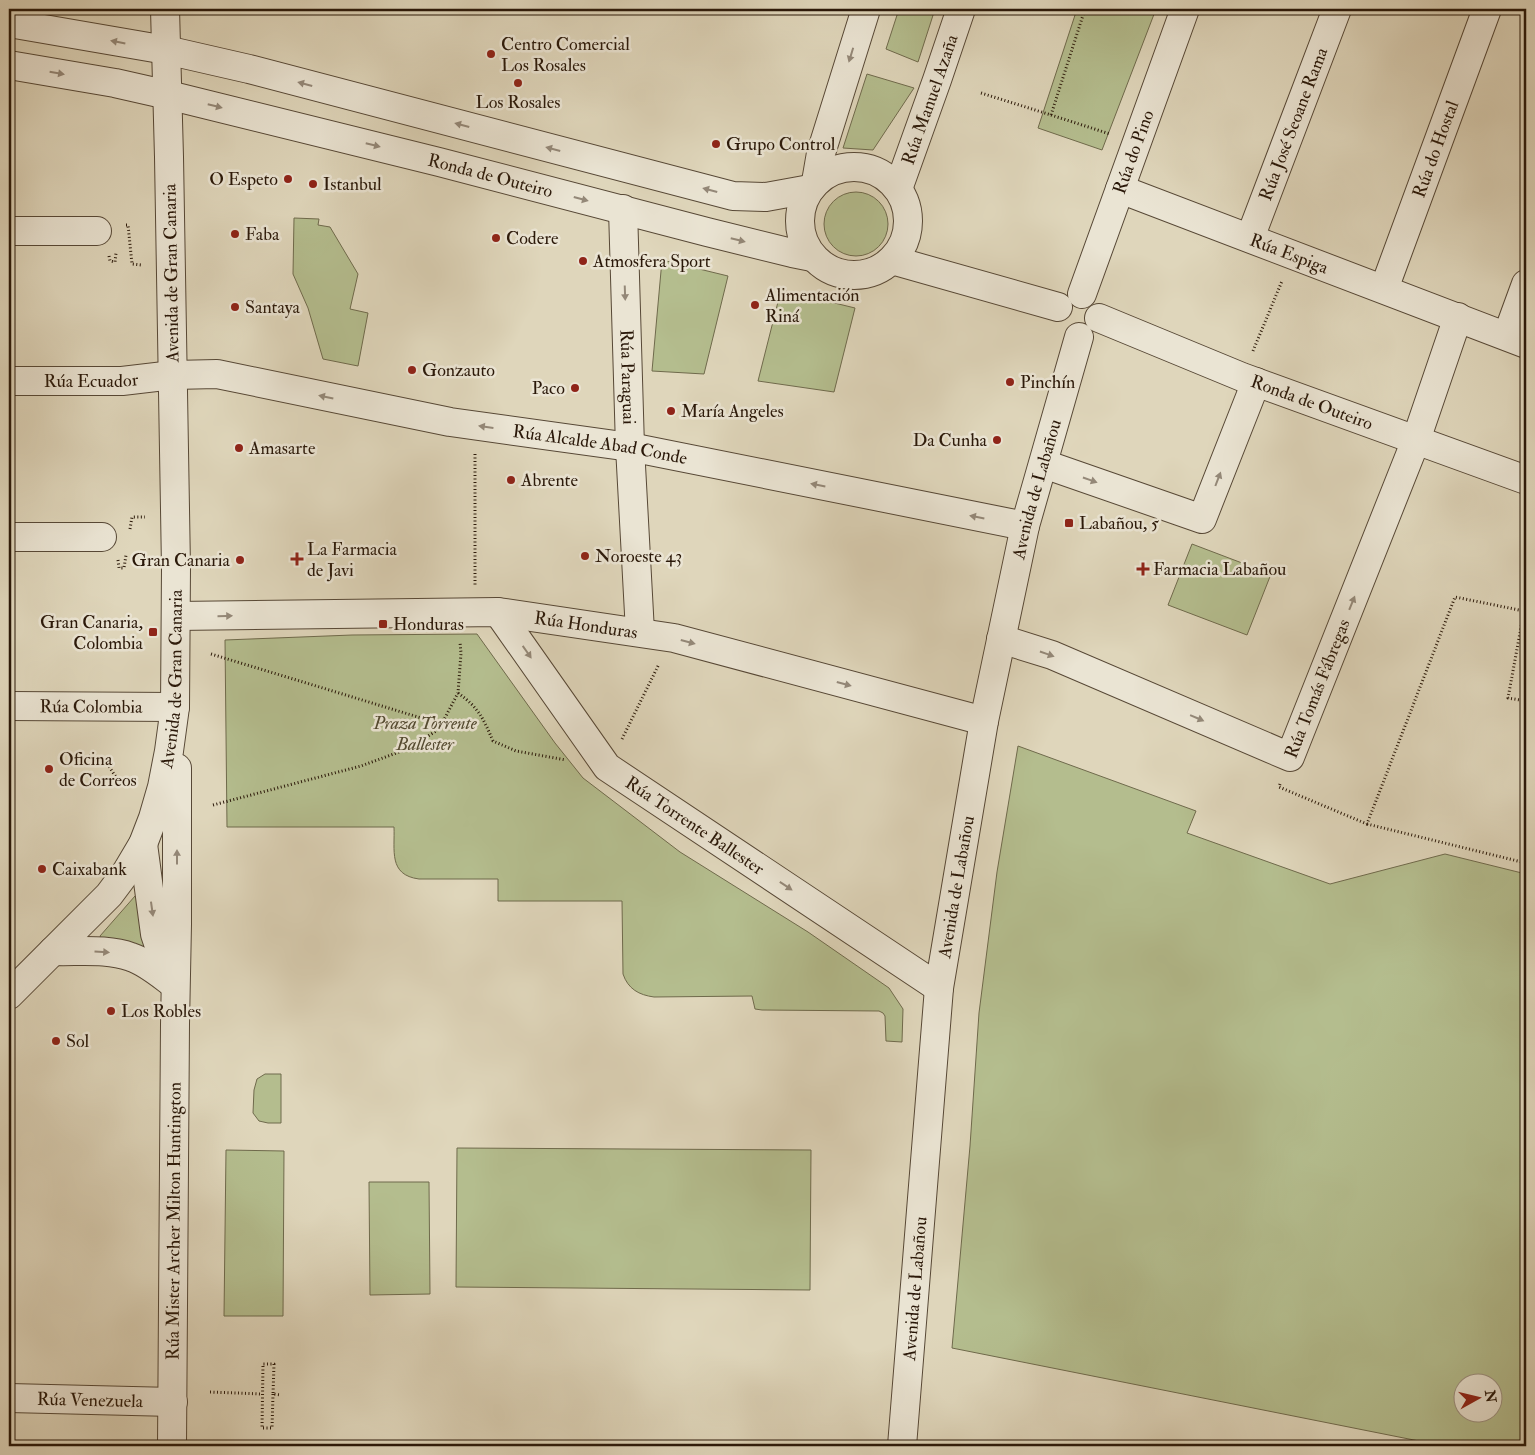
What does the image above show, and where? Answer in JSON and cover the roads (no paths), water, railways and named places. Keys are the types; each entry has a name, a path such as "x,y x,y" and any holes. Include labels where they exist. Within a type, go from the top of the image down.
{"street":[{"path":"165,9 168,94"},
{"path":"812,257 803,241 800,224 802,205 813,186 821,153 866,9"},
{"name":"Rúa Manuel Azaña","path":"898,189 938,80 961,9"},
{"name":"Rúa do Pino","path":"1082,294 1185,9"},
{"name":"Rúa José Seoane Rama","path":"1250,238 1337,9"},
{"name":"Rúa do Hostal","path":"1384,289 1487,9"},
{"name":"Ronda de Outeiro","path":"9,23 166,50 249,69 733,196 766,197 813,186 828,173 858,166 873,170 887,178 898,189 905,202 908,218 907,233 902,247 892,260 878,270 861,276 843,275 826,268 812,257 707,232 439,162 168,94 9,65"},
{"name":"Avenida de Gran Canaria","path":"9,995 109,895 127,871 143,844 162,787 176,708 168,94"},
{"name":"Rúa Espiga","path":"1120,189 1516,340"},
{"name":"Rúa Paraguai","path":"623,209 630,447 640,632"},
{"path":"9,231 97,231"},
{"path":"892,260 1058,307"},
{"path":"1516,340 1526,284"},
{"path":"1082,294 1093,300 1099,312 1099,318 1095,329 1085,336 1073,337 1067,334 1056,319 1058,307 1062,300 1068,296 1082,294"},
{"name":"Ronda de Outeiro","path":"1099,318 1249,379 1526,480"},
{"path":"1416,440 1458,318"},
{"name":"Avenida de Labañou","path":"902,1446 940,988 984,721 1025,526 1079,337"},
{"name":"Rúa Alcalde Abad Conde","path":"173,375 217,374 440,420 630,447 1025,526"},
{"name":"Rúa Ecuador","path":"9,381 122,381 173,375"},
{"path":"1044,464 1202,519 1249,379"},
{"name":"Rúa Tomás Fábregas","path":"1001,639 1052,655 1290,757 1416,440"},
{"path":"9,536 102,537"},
{"name":"Rúa Honduras","path":"176,616 477,613 640,632 674,638 984,721"},
{"name":"Rúa Torrente Ballester","path":"477,613 608,767 940,988"},
{"name":"Rúa Colombia","path":"9,706 176,708"},
{"name":"Rúa Mister Archer Milton Huntington","path":"172,1446 173,989 177,924 176,708"},
{"name":"Rúa Mister Archer Milton Huntington","path":"143,844 168,889 177,924"},
{"name":"Rúa Mister Archer Milton Huntington","path":"143,844 156,934 173,989"},
{"path":"53,952 105,952 131,956 154,969 173,989"},
{"name":"Rúa Venezuela","path":"9,1398 173,1402"}],"place":[{"name":"Centro Comercial Los Rosales","path":"491,54"},
{"name":"Los Rosales","path":"518,83"},
{"name":"Grupo Control","path":"716,144"},
{"name":"O Espeto","path":"288,179"},
{"name":"Istanbul","path":"313,184"},
{"name":"Faba","path":"235,234"},
{"name":"Codere","path":"496,238"},
{"name":"Atmosfera Sport","path":"583,261"},
{"name":"Alimentación Riná","path":"755,305"},
{"name":"Santaya","path":"235,307"},
{"name":"Gonzauto","path":"412,370"},
{"name":"Pinchín","path":"1010,382"},
{"name":"Paco","path":"575,388"},
{"name":"María Angeles","path":"671,411"},
{"name":"Da Cunha","path":"997,440"},
{"name":"Amasarte","path":"239,448"},
{"name":"Abrente","path":"511,480"},
{"name":"Labañou, 5","path":"1069,523"},
{"name":"Noroeste 43","path":"585,556"},
{"name":"La Farmacia de Javi","path":"297,559"},
{"name":"Gran Canaria","path":"240,560"},
{"name":"Farmacia Labañou","path":"1143,569"},
{"name":"Honduras","path":"383,624"},
{"name":"Gran Canaria, Colombia","path":"153,632"},
{"name":"Oficina de Correos","path":"49,769"},
{"name":"Caixabank","path":"42,869"},
{"name":"Los Robles","path":"111,1011"},
{"name":"Sol","path":"56,1041"}],"park label":[{"name":"Praza Torrente Ballester","path":"425,733"}]}
